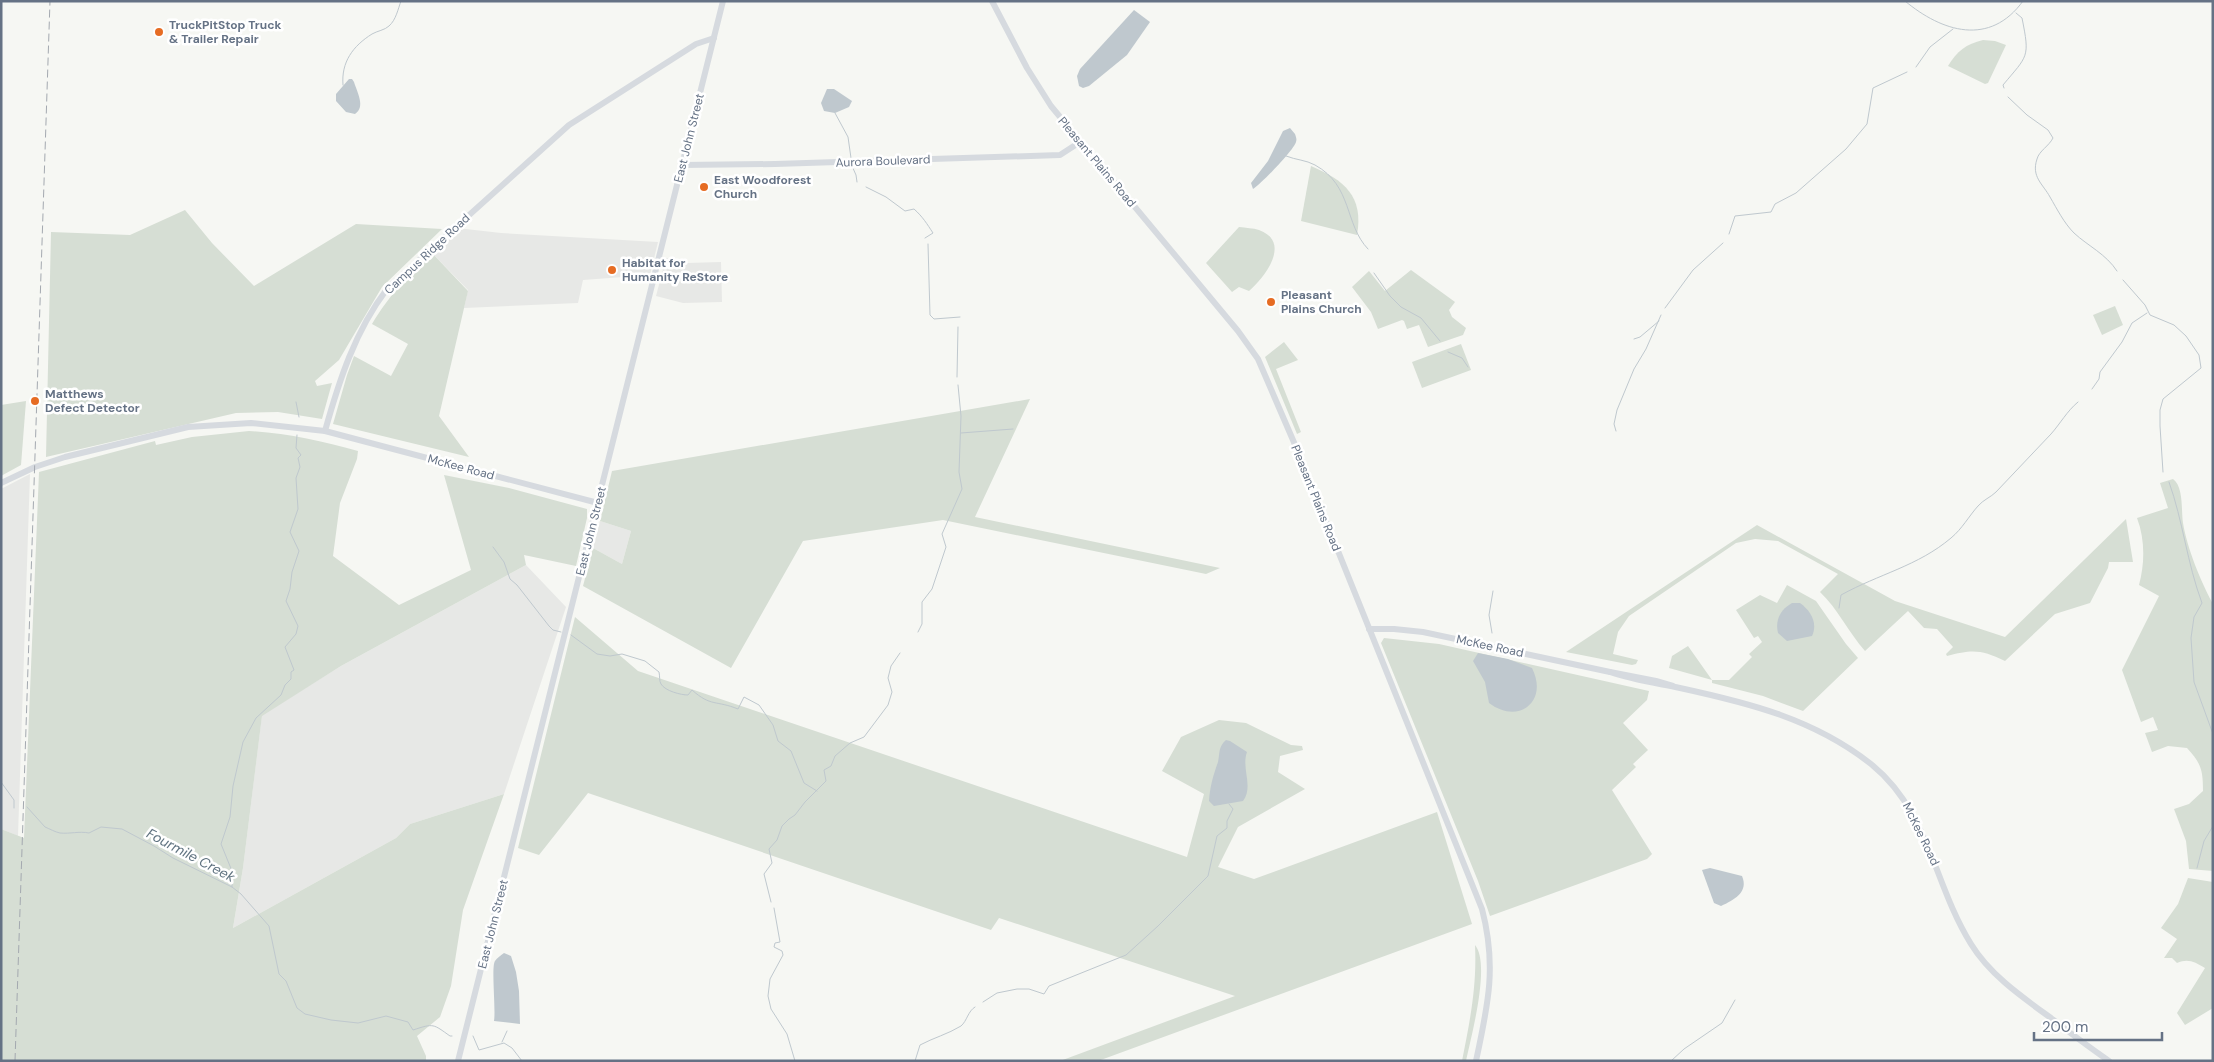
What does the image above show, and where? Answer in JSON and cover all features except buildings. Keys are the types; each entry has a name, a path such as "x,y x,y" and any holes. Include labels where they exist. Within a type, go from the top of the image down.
{"street":[{"name":"East John Street","path":"458,1061 723,1"},
{"name":"Pleasant Plains Road","path":"992,1 1042,92 1080,142 1248,343 1258,359 1314,491 1474,888 1485,921 1490,949 1491,975 1476,1061"},
{"name":"Campus Ridge Road","path":"325,431 349,356 370,315 387,289 569,125 696,44 714,38"},
{"name":"Aurora Boulevard","path":"682,165 757,165 1060,155 1080,142"},
{"path":"1,483 26,470 54,460 188,427 251,423 325,431"},
{"name":"McKee Road","path":"325,431 598,503"},
{"name":"McKee Road","path":"1369,629 1423,632 1656,680 1673,686 1750,703 1790,718 1840,743 1884,775 1898,790 1913,813 1958,920 1978,954 2023,998 2109,1061"}],"shaded area":[{"path":"1134,10 1150,22 1127,55 1089,86 1083,88 1079,86 1077,76 1080,69"},
{"path":"1983,40 1995,41 2006,45 1988,83 1985,84 1948,66 1962,49"},
{"path":"349,79 352,79 354,82 360,99 360,107 355,114 346,112 336,101 336,94"},
{"path":"827,89 834,89 852,101 849,107 835,113 824,111 821,103"},
{"path":"1290,128 1296,138 1294,146 1277,167 1253,189 1251,183 1268,161 1283,131"},
{"path":"1311,166 1333,177 1349,191 1357,210 1357,235 1301,221"},
{"path":"185,210 212,243 254,286 356,224 442,229 382,287 339,360 315,381 317,386 332,383 322,419 278,412 236,413 46,457 51,232 130,235"},
{"path":"1239,227 1257,229 1269,235 1274,243 1275,251 1268,269 1249,291 1239,287 1232,292 1206,263"},
{"path":"457,228 501,233 658,242 650,275 583,280 578,303 464,308 468,290 432,253"},
{"path":"432,253 468,291 439,416 469,457 333,424 354,356 391,376 408,344 372,324 399,286"},
{"path":"666,258 687,263 721,262 722,302 683,303 656,296"},
{"path":"1411,270 1455,302 1449,310 1452,317 1466,328 1463,335 1428,347 1419,325 1407,329 1402,320 1378,329 1371,312 1352,287 1369,271 1385,291"},
{"path":"2115,306 2123,325 2102,335 2093,315"},
{"path":"1284,342 1298,360 1276,369 1301,432 1297,434 1265,357"},
{"path":"1461,344 1471,370 1422,388 1412,362"},
{"path":"1030,399 975,517 1220,568 1206,574 943,520 803,541 731,668 583,586 593,548 622,564 631,531 600,521 612,471"},
{"path":"26,401 21,465 1,476 1,405"},
{"path":"249,431 304,438 358,451 357,459 340,503 333,556 399,605 471,570 444,475 509,488 587,509 587,518 576,566 524,555 526,565 341,666 262,716 243,868 233,928 396,838 410,824 504,794 463,910 451,986 440,1017 417,1036 426,1056 426,1061 1,1061 1,829 24,838 39,472 155,441 156,445 192,437"},
{"path":"30,474 18,836 1,829 1,489"},
{"path":"2173,479 2179,488 2183,523 2191,554 2213,604 2213,871 2189,869 2186,841 2174,809 2189,804 2203,791 2202,772 2198,763 2187,748 2168,746 2152,752 2145,733 2158,730 2153,717 2141,722 2122,670 2159,596 2139,585 2143,551 2142,534 2137,518 2168,508 2160,483"},
{"path":"2126,519 2133,562 2109,562 2108,568 2090,603 2055,614 2005,661 1977,652 1964,652 1947,656 1946,654 1953,647 1937,629 1924,628 1908,611 1865,651 1820,592 1838,574 1778,541 1755,539 1736,543 1629,616 1618,632 1613,654 1638,660 1636,664 1632,665 1566,652 1757,525 1895,601 2005,637"},
{"path":"600,521 631,531 622,564 593,548"},
{"path":"526,565 566,607 504,794 410,824 396,838 233,928 243,868 262,715 341,666"},
{"path":"1787,585 1816,601 1858,658 1803,711 1763,696 1712,683 1712,680 1729,680 1752,657 1749,654 1762,642 1758,636 1754,638 1736,610 1760,595 1777,603"},
{"path":"1792,603 1800,603 1810,614 1814,622 1812,636 1787,641 1778,633 1777,624 1779,616"},
{"path":"575,617 638,671 1187,857 1204,794 1162,771 1181,737 1219,720 1246,723 1291,745 1302,746 1303,750 1280,756 1278,772 1305,789 1238,827 1218,867 1254,879 1437,812 1472,924 1098,1061 1060,1061 1235,996 999,918 991,930 588,793 539,855 518,848"},
{"path":"1384,638 1439,644 1649,691 1647,700 1623,723 1648,750 1633,764 1636,767 1612,790 1652,854 1647,859 1490,916 1478,881 1381,643"},
{"path":"1688,646 1712,680 1669,668 1672,656"},
{"path":"1478,653 1508,659 1532,668 1537,691 1534,700 1520,711 1510,712 1489,703 1485,682 1473,661"},
{"path":"1226,740 1247,752 1245,765 1248,783 1246,795 1243,801 1214,806 1209,801 1211,786 1220,748"},
{"path":"1710,868 1742,876 1744,887 1739,895 1721,906 1714,903 1702,870"},
{"path":"2188,878 2213,882 2213,1008 2185,1025 2177,1013 2205,968 2191,961 2177,963 2172,958 2164,958 2177,939 2161,928 2178,904"},
{"path":"1475,945 1479,954 1481,984 1466,1061 1462,1061 1474,989"},
{"path":"504,953 511,956 516,972 519,991 520,1024 494,1021 494,965 496,960"}],"waterway":[{"path":"343,85 346,62 354,49 365,39 391,24 397,14 401,1"},
{"path":"1905,1 1934,21 1965,30 1981,29 1996,25 2010,15 2023,1"},
{"path":"2004,88 2003,85 2022,61 2026,49 2022,18 2016,13"},
{"path":"1916,67 1930,47 1953,29"},
{"path":"1729,234 1735,216 1771,212 1775,204 1796,193 1846,149 1867,124 1873,88 1907,72"},
{"path":"2008,97 2027,115 2048,130 2053,138 2038,156 2036,171 2039,180 2061,216 2074,233 2102,255 2117,271"},
{"path":"835,113 848,137 851,158"},
{"path":"1286,156 1315,165 1336,183 1360,239 1368,249"},
{"path":"852,166 857,182"},
{"path":"866,187 886,197 905,211 914,209 933,233 925,238"},
{"path":"1665,308 1693,270 1723,243"},
{"path":"928,244 930,315 934,319 960,317"},
{"path":"1374,273 1390,296 1401,307 1421,318 1440,341"},
{"path":"2123,280 2145,305 2150,315 2174,325 2186,336 2199,355 2201,368 2163,399 2160,410 2163,472"},
{"path":"2092,389 2099,379 2100,372 2122,342 2132,323 2147,313"},
{"path":"1616,431 1614,424 1617,410 1634,369 1646,349 1661,315"},
{"path":"1634,339 1640,337 1659,321"},
{"path":"957,377 958,327"},
{"path":"1448,352 1462,358 1468,367"},
{"path":"918,632 922,624 922,602 932,589 946,547 942,534 962,489 959,472 961,416 958,385"},
{"path":"296,402 299,417"},
{"path":"1839,608 1841,595 1912,563 1951,538 1959,531 1980,504 1996,492 2051,434 2070,409 2078,402"},
{"path":"961,433 1013,429"},
{"path":"232,887 232,871 221,844 230,817 233,786 243,742 256,718 281,695 285,685 291,679 291,672 294,670 285,647 296,634 298,626 286,601 299,551 290,532 298,509 296,478 300,467 298,458 301,455 296,448 297,435"},
{"path":"2169,482 2192,573 2202,603 2194,617 2191,638 2194,682 2213,734"},
{"path":"493,547 504,562 510,579 517,585 549,626 553,630 561,632"},
{"path":"1492,633 1489,615 1493,591"},
{"path":"571,635 597,654 610,656 622,654 645,661 659,672 661,684 673,692 688,695 692,690 704,699 738,709 744,697 759,705 773,725 778,741 791,751 804,783 817,791"},
{"path":"771,902 764,874 772,863 769,849 777,840 782,826 795,815 826,781 824,770 831,766 835,756 850,743 864,737 888,705 892,692 888,678 891,666 900,653"},
{"name":"Fourmile Creek","path":"1,782 14,800 14,808"},
{"path":"983,1002 997,993 1017,989 1029,989 1044,994 1049,986 1126,955 1208,876 1217,836 1227,828 1227,821 1233,809 1229,804"},
{"name":"Fourmile Creek","path":"27,807 45,827 60,833 89,833 101,827 122,829 173,858 232,887 241,894 269,926 279,974 286,981 297,1008 305,1014 331,1020 358,1023 386,1016 408,1022 413,1030 425,1026 433,1026 452,1036"},
{"path":"2197,868 2204,841 2213,826"},
{"path":"774,908 780,942 775,943 774,947 782,951 783,955 770,979 768,996 771,1009 787,1034 795,1061"},
{"path":"1671,1061 1684,1049 1722,1023 1735,1000"},
{"path":"915,1061 920,1045 961,1026 975,1007"},
{"path":"502,1042 507,1031"},
{"name":"Fourmile Creek","path":"473,1036 479,1050 504,1043 512,1048 522,1061"}],"railway":[{"path":"15,1061 50,1"}],"place":[{"name":"TruckPitStop Truck & Trailer Repair","path":"159,32"},
{"name":"East Woodforest Church","path":"704,187"},
{"name":"Habitat for Humanity ReStore","path":"612,270"},
{"name":"Pleasant Plains Church","path":"1271,302"},
{"name":"Matthews Defect Detector","path":"35,401"}]}
